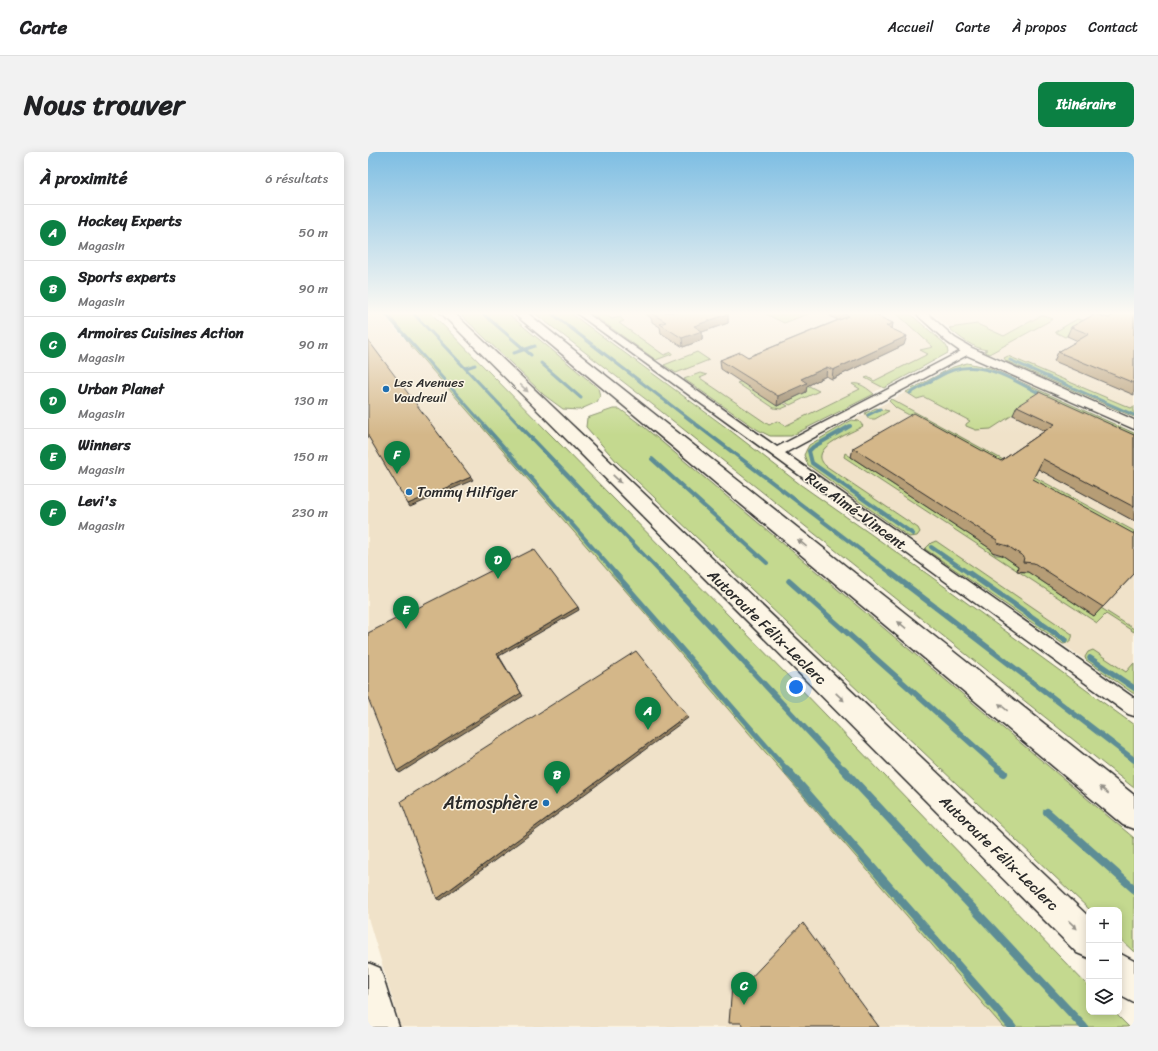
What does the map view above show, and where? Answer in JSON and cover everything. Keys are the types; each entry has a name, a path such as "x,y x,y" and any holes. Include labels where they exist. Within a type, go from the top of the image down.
{"highway":[{"name":"Autoroute Félix-Leclerc","path":"488,353 1086,938"},
{"path":"568,353 1134,814"},
{"path":"1122,974 1134,985"}],"main road":[{"path":"368,980 381,1027"}],"street":[{"name":"Rue Aimé-Vincent","path":"636,353 1134,708"},
{"path":"775,453 965,353"},
{"path":"972,353 1134,426"}],"shaded area":[{"path":"368,353 417,353 685,657 1003,1027 401,1027 368,918"},
{"path":"647,353 948,353 797,433 780,437 770,436 758,430"},
{"path":"988,353 1134,353 1134,417"},
{"path":"967,363 990,368 1134,433 1134,694 814,471 805,460 805,450 809,445 953,367"}],"green space":[{"path":"417,353 470,353 796,684 1086,984 1086,1015 1117,1015 1129,1027 1003,1027 645,613"},
{"path":"500,353 555,353 598,388 600,396 597,402 579,410 563,409 544,395"},
{"path":"586,353 625,353 727,428 801,485 926,573 1134,725 1134,788"},
{"path":"646,353 661,353 664,355 672,353 672,354 656,360"},
{"path":"695,353 698,353 709,360 676,373 664,365"},
{"path":"926,353 948,353 884,388 865,378 868,377 874,381 928,354"},
{"path":"1008,356 1131,408 1134,406 1134,417 1006,361 1004,358"},
{"path":"967,363 990,368 1134,433 1134,448 1034,401 991,429 976,430 966,426 966,424 970,421 924,397 917,399 906,392 953,367"},
{"path":"700,373 707,375 700,378 769,425 777,421 785,426 860,389 852,384 861,385 874,394 791,436 770,436 758,430 684,379"},
{"path":"748,379 777,406 783,403 788,406 781,409 774,408 737,383"},
{"path":"807,385 819,391 790,405 785,402 800,389"},
{"path":"891,399 1134,531 1134,548 978,452 896,408 889,401"},
{"path":"876,408 889,411 875,419 869,419 865,413"},
{"path":"613,409 620,409 644,427 1134,838 1134,952 1122,941 1122,907 1087,907 617,462 586,427 587,418"},
{"path":"852,420 859,421 863,426 832,442 825,448 821,459 826,466 918,528 920,532 917,536 909,537 808,465 804,455 809,445"},
{"path":"845,453 991,549 995,555 1002,555 1018,566 1018,569 1021,572 1028,572 1094,616 1101,608 1134,629 1134,632 1106,614 1097,623 844,457"},
{"path":"936,541 1072,634 1071,639 1063,644 925,549 931,543"},
{"path":"1093,650 1126,672 1134,663 1134,694 1086,660 1085,657 1088,652"}],"building":[{"name":"Les Avenues Vaudreuil","path":"368,353 378,353 471,477 408,504 368,436"},
{"path":"738,353 741,353 748,357 758,353 870,353 833,370 827,367 801,379 807,383 778,396 720,360"},
{"path":"1060,353 1134,353 1134,383"},
{"path":"1039,392 1134,435 1134,507 1043,459 1033,479 1134,534 1134,574 1103,607 1034,563 1023,562 1024,557 1008,546 997,543 997,540 853,448 914,413 1001,461 1055,424 1017,406"},
{"path":"534,549 578,607 497,654 521,693 397,771 368,698 368,633"},
{"path":"636,651 687,715 437,899 401,801"},
{"path":"803,923 879,1027 743,1027 741,1023 729,1023 732,986 743,986"}],"waterway":[{"path":"420,353 485,426"},
{"path":"451,353 520,426"},
{"path":"603,353 698,426"},
{"path":"1010,360 1134,415"},
{"path":"541,363 581,398"},
{"path":"466,368 475,365"},
{"path":"910,393 947,372 965,368 977,368 1000,374 1043,395"},
{"path":"868,415 880,409"},
{"path":"484,425 616,574"},
{"path":"519,425 662,574"},
{"path":"697,425 892,574"},
{"path":"850,426 813,447 809,451 812,463 913,534"},
{"path":"652,459 767,563"},
{"path":"931,547 970,574"},
{"path":"615,573 787,770"},
{"path":"661,573 844,770"},
{"path":"891,573 1134,760"},
{"path":"969,573 1065,640"},
{"path":"789,581 1001,770"},
{"path":"1090,658 1134,688"},
{"path":"786,769 1012,1027"},
{"path":"843,769 1084,1027"},
{"path":"999,769 1004,773"},
{"path":"1047,812 1134,889"}],"place":[{"name":"Les Avenues Vaudreuil","path":"386,389"},
{"name":"Levi's","path":"397,474"},
{"name":"Tommy Hilfiger","path":"409,492"},
{"name":"Urban Planet","path":"498,579"},
{"name":"Winners","path":"406,629"},
{"name":"Hockey Experts","path":"648,730"},
{"name":"Sports experts","path":"557,794"},
{"name":"Atmosphère","path":"546,803"},
{"name":"Armoires Cuisines Action","path":"744,1005"}]}
